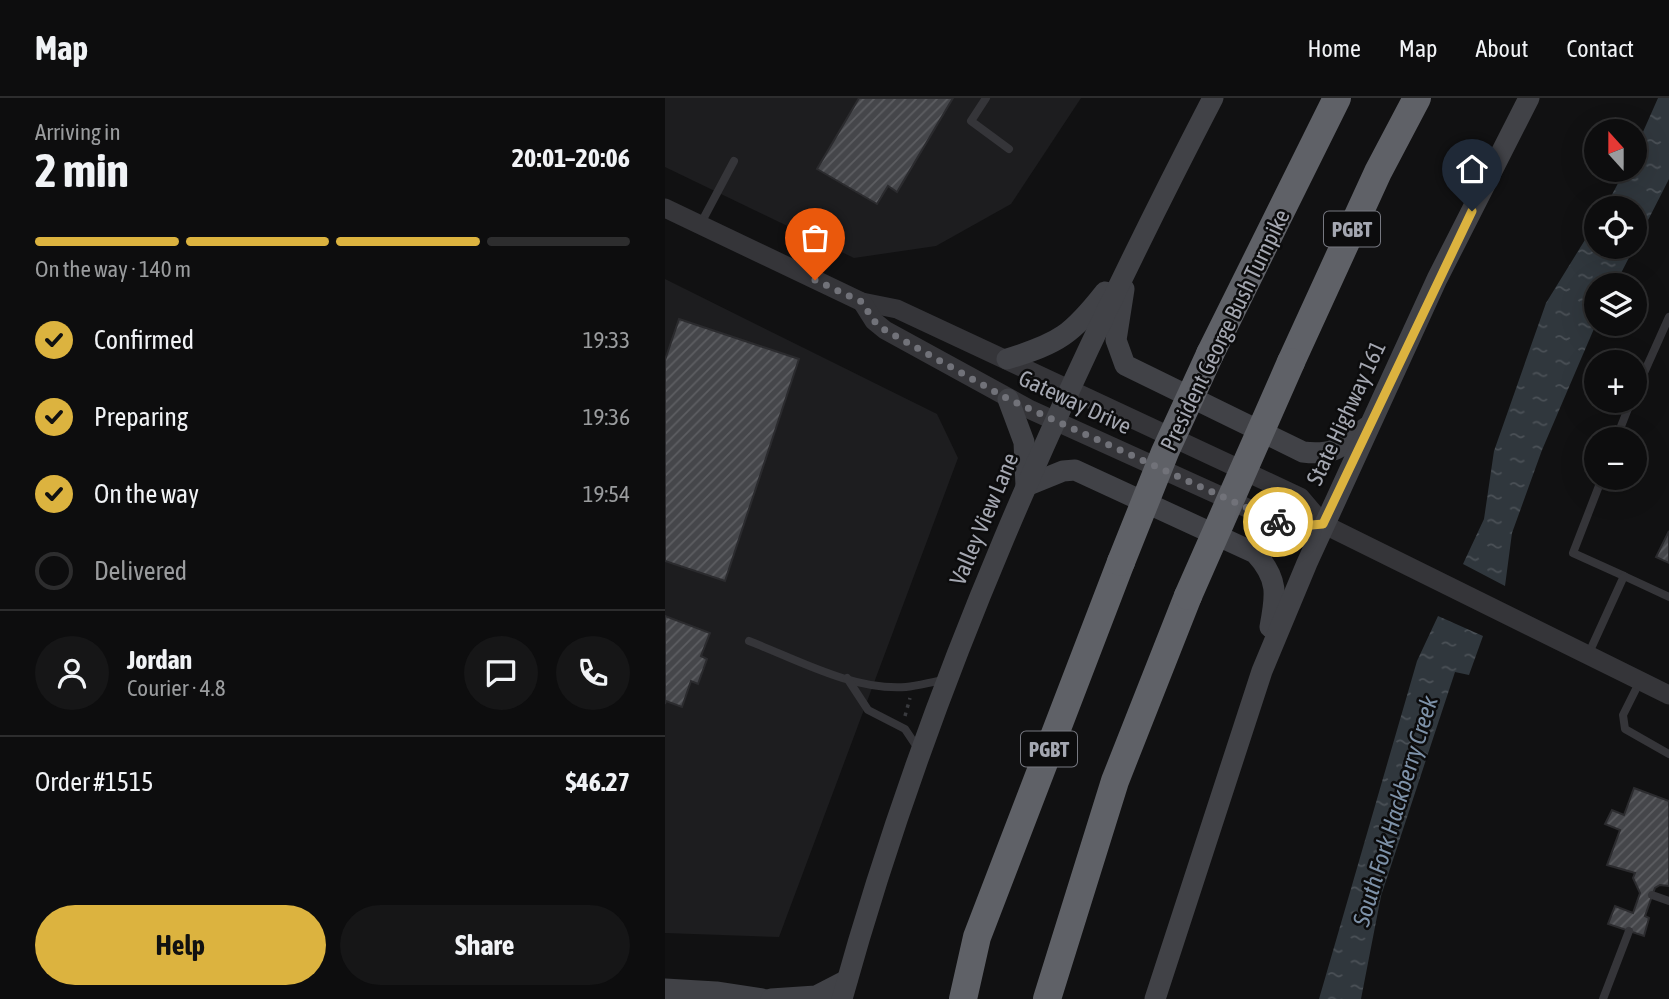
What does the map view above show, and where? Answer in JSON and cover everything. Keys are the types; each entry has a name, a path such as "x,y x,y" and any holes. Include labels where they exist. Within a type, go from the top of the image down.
{"highway":[{"name":"President George Bush Turnpike","path":"963,999 977,937 1165,452 1210,354 1337,98"},
{"name":"PGBT","path":"1047,999 1115,780 1188,596 1378,172 1417,98"},
{"path":"1060,999 1066,935"},
{"path":"946,999 977,937"}],"main road":[{"name":"State Highway 161","path":"1155,999 1262,671 1323,524 1437,279 1529,98"},
{"name":"Valley View Lane","path":"845,989 946,680 1025,486 1128,262 1209,100"},
{"path":"1128,262 1116,340 1125,365 1303,452 1320,454 1338,450 1370,424"},
{"path":"1007,359 1039,349 1076,328 1128,262"},
{"path":"1008,399 1024,442 1025,486 1063,471 1075,470 1255,553 1266,565 1276,593 1262,671"},
{"path":"665,989 736,994 762,999"},
{"path":"771,999 816,996 845,989"}],"street":[{"name":"Gateway Drive","path":"665,208 862,302 897,309 1070,387 1300,497 1323,524 1669,695"},
{"name":"Gateway Drive","path":"862,302 874,321 885,330 1008,399 1289,527 1323,524"}],"lane":[{"path":"986,98 971,121 1009,149"},
{"path":"700,225 734,161"},
{"path":"1647,366 1669,317"},
{"path":"1597,490 1573,553 1669,597"},
{"path":"1588,655 1624,576"},
{"path":"748,641 847,678 906,687 946,680"},
{"path":"847,678 868,710 905,729 921,754"},
{"path":"1640,681 1623,715 1625,729 1669,754"},
{"path":"1653,895 1669,901"},
{"path":"1603,999 1629,931"}],"path":[{"path":"905,716 911,694"}],"shaded area":[{"path":"665,98 1081,98 1011,204 936,246 854,258 665,167"},
{"path":"665,279 937,414 958,458 779,937 665,933"}],"water":[{"path":"1658,98 1669,98 1669,179 1647,222 1647,196 1611,196 1619,182 1647,182 1647,123"},
{"path":"1584,241 1584,259 1628,259 1621,273 1584,273 1584,336 1591,336 1542,450 1512,533 1505,586 1463,564 1484,519 1494,451 1546,303"},
{"name":"South Fork Hackberry Creek","path":"1438,616 1483,636 1469,675 1455,672 1381,896 1361,999 1319,999 1417,661"}],"building":[{"path":"859,98 953,98 897,192 888,186 877,204 817,169"},
{"path":"679,319 799,359 725,581 665,561 665,360"},
{"path":"1669,531 1669,563 1656,557"},
{"path":"665,616 710,633 701,656 707,659 698,684 691,681 682,707 666,701 665,704"},
{"path":"1634,788 1669,801 1669,886 1660,885 1655,888 1645,916 1649,918 1644,936 1608,924 1615,906 1633,913 1640,893 1633,878 1635,873 1607,865 1620,830 1605,824 1612,810 1624,815"}],"way so far":[{"path":"815,280 862,302 874,321 885,330 1008,399 1278,522"}],"route":[{"path":"1278,522 1289,527 1323,524 1437,279 1472,211"}]}
